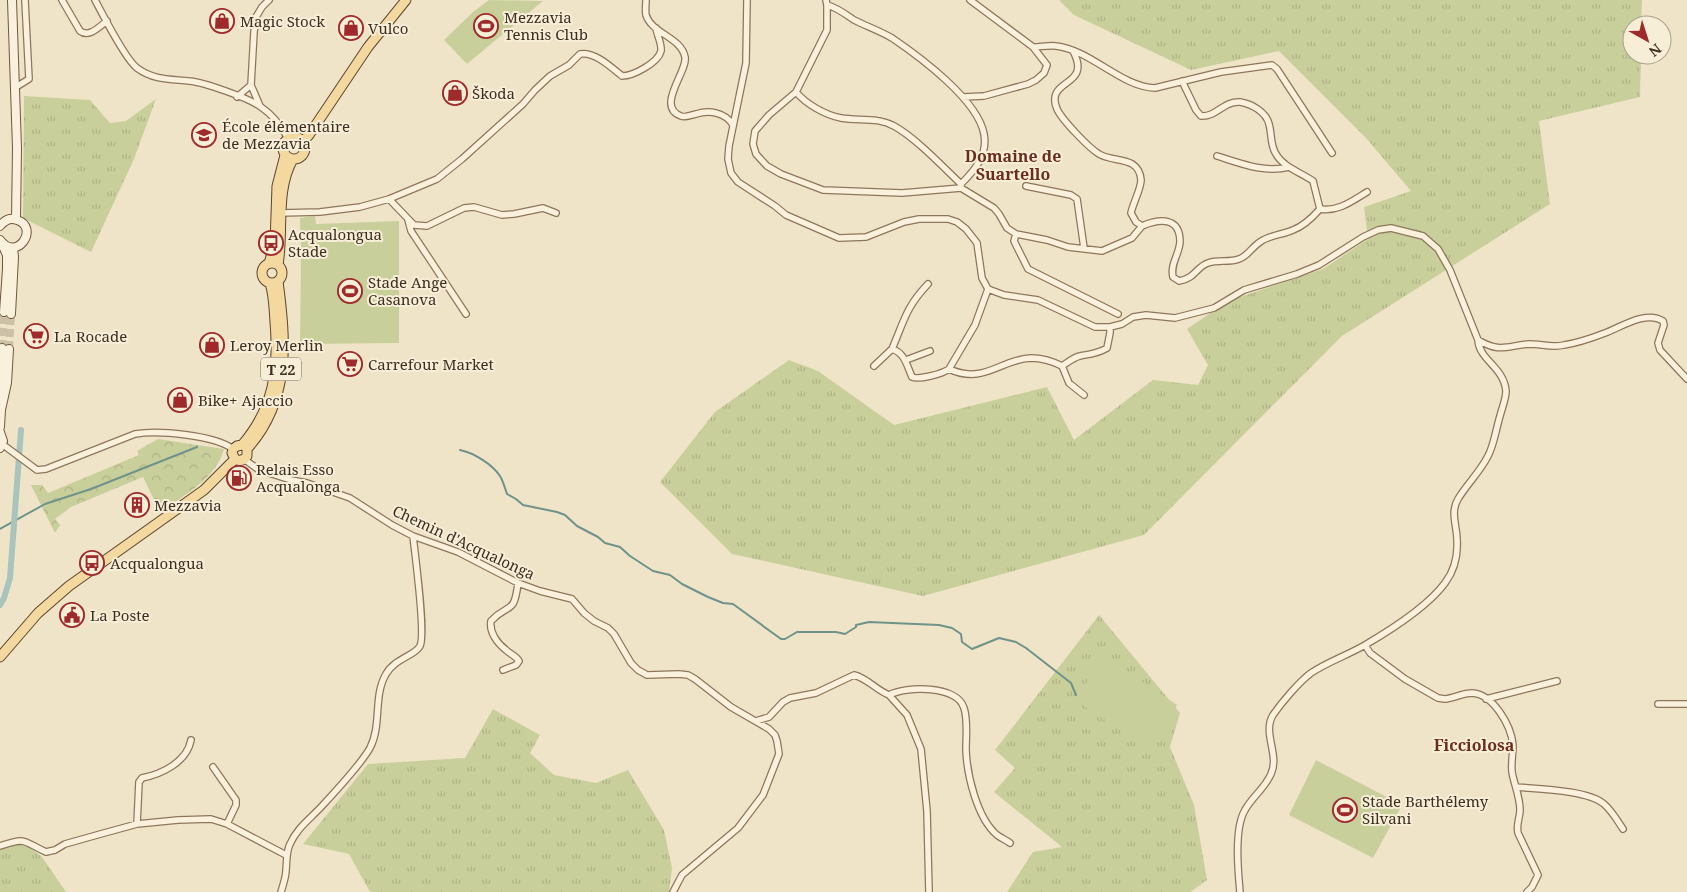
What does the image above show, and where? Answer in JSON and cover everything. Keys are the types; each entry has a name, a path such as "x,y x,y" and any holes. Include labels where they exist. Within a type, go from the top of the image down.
{"main road":[{"path":"12,0 16,87 16,219"},
{"path":"303,141 309,135 368,47 406,0"},
{"path":"274,264 264,266 261,274 264,280 274,282 282,275 274,264 282,188 289,157 283,148 285,141 294,136 303,141 306,148 303,155 289,157"},
{"path":"0,226 4,221 16,219 22,222 27,234 25,241 20,246 13,248 6,246 0,241"},
{"path":"0,241 7,255 7,313 14,257 13,248"},
{"name":"T 22","path":"244,447 254,441 272,413 279,386 284,344 274,282"},
{"path":"0,427 7,382 6,349"},
{"path":"0,432 3,437 1,446"},
{"path":"0,658 38,614 69,586 204,490 240,459 247,456 244,447 237,446 233,449 232,453 240,459"}],"street":[{"path":"16,87 29,79 25,0"},
{"path":"62,0 83,33 88,34 107,22"},
{"path":"95,0 135,67 146,74 160,78 206,84 260,106 275,119 288,138"},
{"path":"260,106 251,85 256,17 269,0"},
{"path":"646,0 646,17 656,28 674,41 681,48 685,56 685,63 674,86 672,98 675,112 685,117 709,111 721,114 730,120 733,125"},
{"path":"747,0 746,63 729,146 728,159 731,173 738,182 786,215 839,238 866,237 904,222 919,219 948,219 957,222 966,228 977,243 982,278 988,289 1004,295 1038,300 1095,327 1110,327 1122,324 1133,317 1146,315 1170,318 1192,315 1214,308 1244,290 1297,274 1332,258 1363,237 1378,230 1390,228 1423,236 1438,249 1450,270 1478,340 1478,348 1500,371 1504,382 1505,398 1490,454 1476,477 1457,500 1454,519 1457,540 1454,566 1444,585 1424,604 1395,626 1365,645 1313,672 1303,680 1274,714 1270,721 1269,730 1274,761 1272,772 1265,785 1246,809 1240,820 1238,830 1238,879 1240,892"},
{"path":"963,97 984,96 1036,80 1044,73 1047,66 1033,48 970,0"},
{"path":"827,2 853,19 891,38 943,78 969,103 984,132 985,143 980,162 961,186 902,193 823,190 781,174 768,166 756,154 753,144 755,131 769,115 796,92 826,30 827,2"},
{"path":"279,213 320,212 360,207 389,199 437,179 523,104 550,76 569,65 580,54 590,54 611,66 622,76 635,74 656,60 660,54 661,45 656,28"},
{"path":"1033,48 1056,46 1073,51 1088,57 1134,84 1145,88 1155,88 1221,72 1272,66 1277,69 1332,152"},
{"path":"1073,51 1079,64 1077,74 1057,91 1055,96 1057,109 1062,118 1090,148 1101,156 1126,160 1138,171 1141,180 1131,213 1136,222 1142,226"},
{"path":"1182,81 1196,110 1201,116 1208,116 1225,105 1236,102 1246,103 1258,109 1266,117 1269,124 1276,156 1313,181 1320,208"},
{"path":"237,96 251,85"},
{"path":"796,92 811,105 841,118 881,121 894,126 917,144 961,186 994,208 1007,228 1016,234 1047,240 1068,247 1102,251 1132,238 1142,226 1155,221 1164,220 1170,222 1176,228 1180,242 1172,271 1173,277 1180,281 1187,280 1210,262 1232,261 1247,255 1259,242 1268,237 1301,226 1314,216 1320,208"},
{"path":"1217,156 1251,168 1276,170 1290,167"},
{"path":"1026,186 1071,195 1077,199 1084,248"},
{"path":"1320,208 1329,210 1343,206 1367,192"},
{"path":"389,199 414,225 426,226 464,208 474,207 502,215 543,208 556,213"},
{"path":"407,218 411,231 466,314"},
{"path":"1016,234 1014,241 1028,269 1118,314"},
{"path":"874,366 892,349 908,308 916,296 928,284"},
{"path":"892,349 897,350 906,360 912,377 917,379 949,369 975,325 988,289"},
{"path":"1478,340 1497,348 1530,344 1562,346 1628,323 1649,317 1658,318 1663,321 1664,325 1658,343 1660,350 1687,379"},
{"path":"1062,366 1078,356 1099,353 1106,348 1110,338 1110,327"},
{"path":"906,360 930,351"},
{"path":"949,369 966,374 992,372 1019,360 1043,359 1062,366 1069,383 1084,395"},
{"path":"1,446 37,470 46,469 135,434 146,432 197,437 224,443 233,449"},
{"name":"Chemin d'Acqualonga","path":"240,459 259,470 307,483 350,498 413,536 458,552 518,583 540,591 572,598 584,613 614,634 631,664 638,670 647,675 688,675 696,679 731,707 756,720 775,735 779,754 763,795 738,828 682,875 673,892"},
{"path":"281,892 286,872 288,846 301,826 328,800 371,746 380,686 394,663 420,646 422,628 413,536"},
{"path":"503,670 516,665 519,661 518,658 504,649 491,632 491,620 496,615 510,609 516,600 518,583"},
{"path":"1365,645 1370,653 1405,679 1438,698 1445,699 1466,693 1474,693 1486,699 1505,720 1510,731 1512,771 1520,810 1517,826 1518,833 1538,876 1527,892"},
{"path":"756,720 769,717 783,702 790,698 816,693 854,675 860,676 881,692 889,695 906,715 921,749 927,811 929,892"},
{"path":"1486,699 1557,681"},
{"path":"889,695 904,690 943,691 962,702 965,710 966,756 976,801 996,834 1010,843"},
{"path":"1658,704 1687,704"},
{"path":"137,824 139,782 142,778 156,775 174,765 190,745 191,740"},
{"path":"213,767 236,800 236,805 227,824"},
{"path":"1516,787 1568,792 1594,797 1612,812 1623,829"},
{"path":"0,846 17,840 29,842 46,852 55,850 65,844 137,824 211,819 227,824 286,855"}],"green space":[{"name":"Mezzavia Tennis Club","path":"489,0 543,1 467,64 444,40 473,12"},
{"path":"1059,0 1642,0 1641,15 1622,15 1622,65 1641,65 1640,97 1539,121 1550,204 1342,336 1144,535 923,596 732,554 660,482 715,412 789,360 818,371 894,425 1047,387 1074,440 1153,380 1198,385 1208,365 1187,329 1228,301 1323,269 1368,239 1364,207 1411,191 1366,138 1279,51 1191,70 1074,15"},
{"path":"24,96 90,100 110,123 126,121 156,99 134,159 91,252 23,218"},
{"name":"Stade Ange Casanova","path":"315,216 316,224 399,221 399,343 300,344 300,218"},
{"path":"158,439 224,449 214,469 207,477 189,493 160,512 143,477 71,507 55,519 60,525 55,533 31,485 42,485 48,493 139,455 137,451"},
{"path":"1099,615 1180,713 1170,747 1194,805 1207,880 1190,892 1007,892 1033,852 1062,847 994,792 1015,768 995,750"},
{"path":"1104,656 1177,705 1148,748 1075,700"},
{"path":"493,709 540,735 530,753 554,775 596,783 628,770 664,830 672,868 669,892 370,892 349,854 303,844 368,764 465,758"},
{"name":"Stade Barthélemy Silvani","path":"1316,760 1402,805 1373,858 1289,815"},
{"path":"17,844 31,848 42,857 66,892 0,892 0,850"}],"waterway":[{"path":"0,605 10,578 21,430"},
{"path":"0,529 45,504 91,489 197,447"},
{"path":"460,450 477,456 488,463 501,478 507,494 523,505 565,515 577,526 605,543 620,547 653,571 670,575 682,584 708,597 723,603 733,604 781,639 785,639 797,632 836,632 845,634 856,627 856,625 869,622 939,625 952,628 961,634 962,642 972,649 999,638 1016,642 1071,683 1076,695"}],"tunnel":[{"path":"2,348 4,312"},
{"path":"9,349 11,314"}],"place":[{"name":"Magic Stock","path":"222,21"},
{"name":"Mezzavia Tennis Club","path":"486,26"},
{"name":"Vulco","path":"351,28"},
{"name":"Škoda","path":"455,93"},
{"name":"École élémentaire de Mezzavia","path":"204,135"},
{"name":"Acqualongua Stade","path":"271,243"},
{"name":"Stade Ange Casanova","path":"350,291"},
{"name":"La Rocade","path":"36,336"},
{"name":"Leroy Merlin","path":"212,345"},
{"name":"Carrefour Market","path":"350,364"},
{"name":"Bike+ Ajaccio","path":"180,400"},
{"name":"Relais Esso Acqualonga","path":"239,478"},
{"name":"Mezzavia","path":"137,505"},
{"name":"Acqualongua","path":"92,563"},
{"name":"La Poste","path":"72,615"},
{"name":"Stade Barthélemy Silvani","path":"1345,810"}],"district":[{"name":"Domaine de Suartello","path":"1013,165"},
{"name":"Ficciolosa","path":"1474,745"}]}
